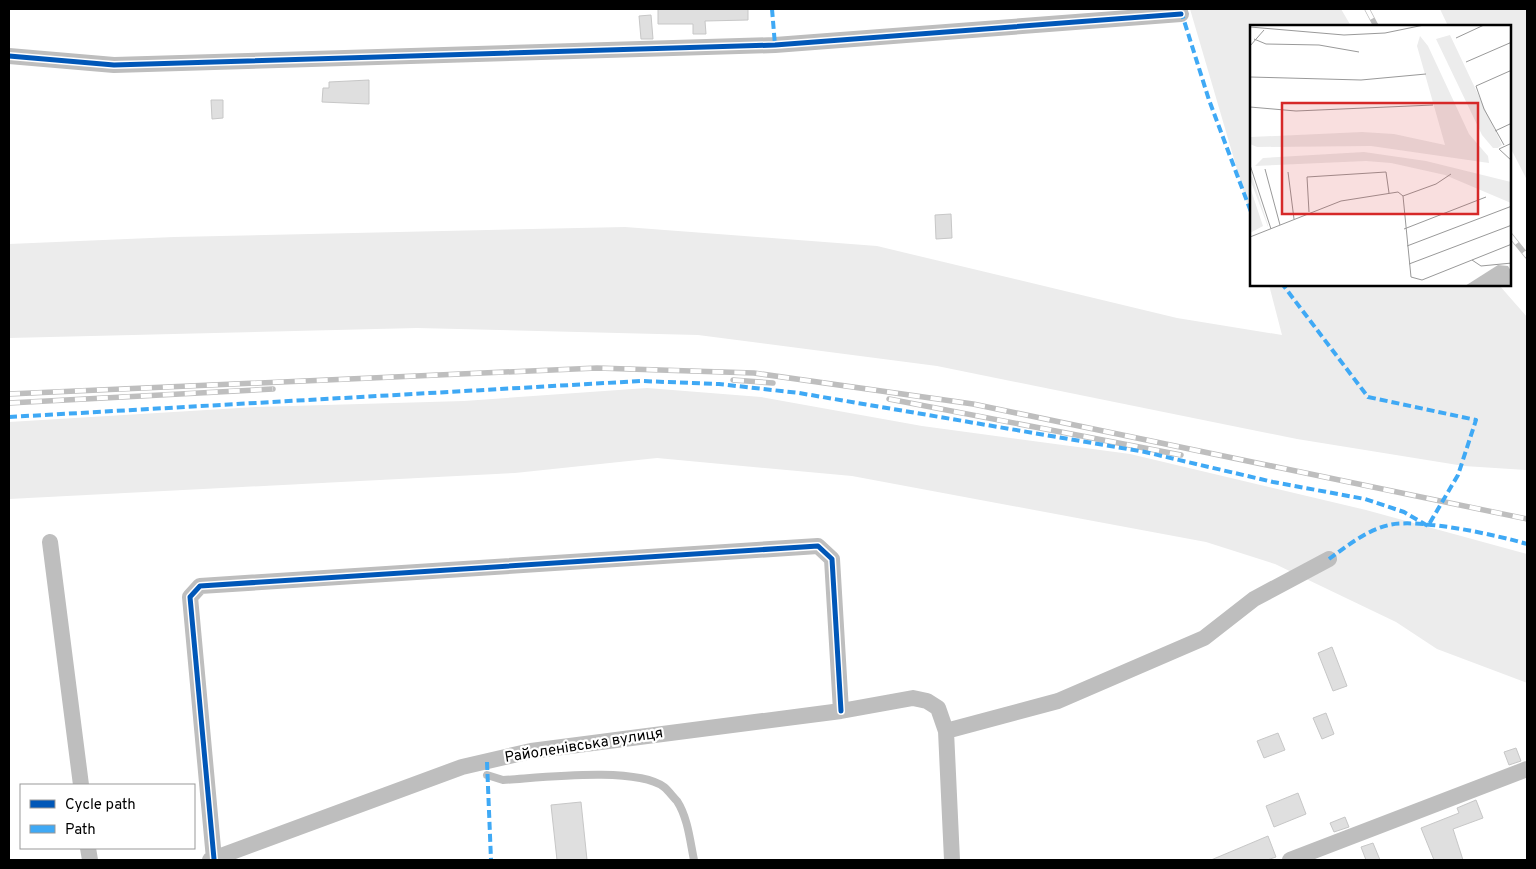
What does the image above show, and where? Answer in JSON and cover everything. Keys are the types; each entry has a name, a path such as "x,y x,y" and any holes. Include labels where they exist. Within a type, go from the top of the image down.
{"street":[{"path":"9,56 114,65 775,45 1181,14"},
{"path":"50,542 81,784"},
{"path":"212,859 190,597 200,586 818,546 832,559 840,711"},
{"path":"952,860 946,731 1058,701 1204,638 1254,599 1329,559"},
{"name":"Райоленівська вулиця","path":"212,859 462,767 487,768 531,752 840,711 913,698 926,701 938,708 946,731"},
{"path":"1290,860 1527,769"}],"lane":[{"path":"487,768 503,780 610,775 640,778 663,786 676,800 682,812 694,860"}],"shaded area":[{"path":"1190,9 1341,9 1350,25 1250,25 1250,214"},
{"path":"1440,9 1527,9 1527,180 1511,149 1511,25 1448,25"},
{"path":"625,227 877,246 1177,318 1282,335 1269,286 1500,286 1527,317 1527,470 1464,466 1297,439 937,366 698,335 417,328 9,338 9,244 174,237"},
{"path":"647,388 761,397 922,426 1130,454 1366,510 1527,554 1527,683 1437,649 1396,622 1275,564 1206,542 852,476 657,458 515,473 9,499 9,422 256,407 464,401"}],"building":[{"path":"658,9 748,9 748,20 705,21 706,34 693,34 693,24 658,24"},
{"path":"651,15 653,39 641,39 639,16"},
{"path":"369,80 369,104 322,102 323,88 329,88 329,82"},
{"path":"211,100 223,100 223,118 212,119"},
{"path":"951,214 952,238 936,239 935,215"},
{"path":"1332,647 1347,686 1333,691 1318,653"},
{"path":"1326,713 1334,734 1322,739 1313,718"},
{"path":"1278,733 1285,750 1264,758 1257,741"},
{"path":"1516,748 1521,761 1509,765 1504,752"},
{"path":"1298,793 1306,814 1274,827 1266,806"},
{"path":"1476,800 1483,818 1453,829 1463,860 1434,860 1421,828 1459,813 1457,808"},
{"path":"581,802 587,860 557,860 551,805"},
{"path":"1345,817 1349,827 1334,832 1330,823"},
{"path":"1268,836 1276,857 1267,860 1211,860"},
{"path":"1373,843 1380,860 1366,860 1361,847"}],"railway":[{"path":"1367,9 1375,25"},
{"path":"1511,236 1527,256"},
{"path":"9,394 597,368 754,373 973,404 1527,519"},
{"path":"733,380 773,383"},
{"path":"9,403 273,389"},
{"path":"889,399 1181,455"}],"marked path":[{"path":"772,9 775,45"},
{"path":"1181,11 1209,100 1250,209"},
{"path":"9,417 641,381 719,384 799,393 1145,452 1273,482 1365,499 1404,512 1428,526 1458,475 1476,420 1368,397 1284,286"},
{"path":"1329,559 1358,539 1381,527 1402,523 1458,528 1527,544"},
{"path":"487,762 491,860"}],"cycle path":[{"path":"9,56 114,65 775,45 1181,14"},
{"path":"214,859 190,597 200,586 818,546 832,559 841,711"}]}
